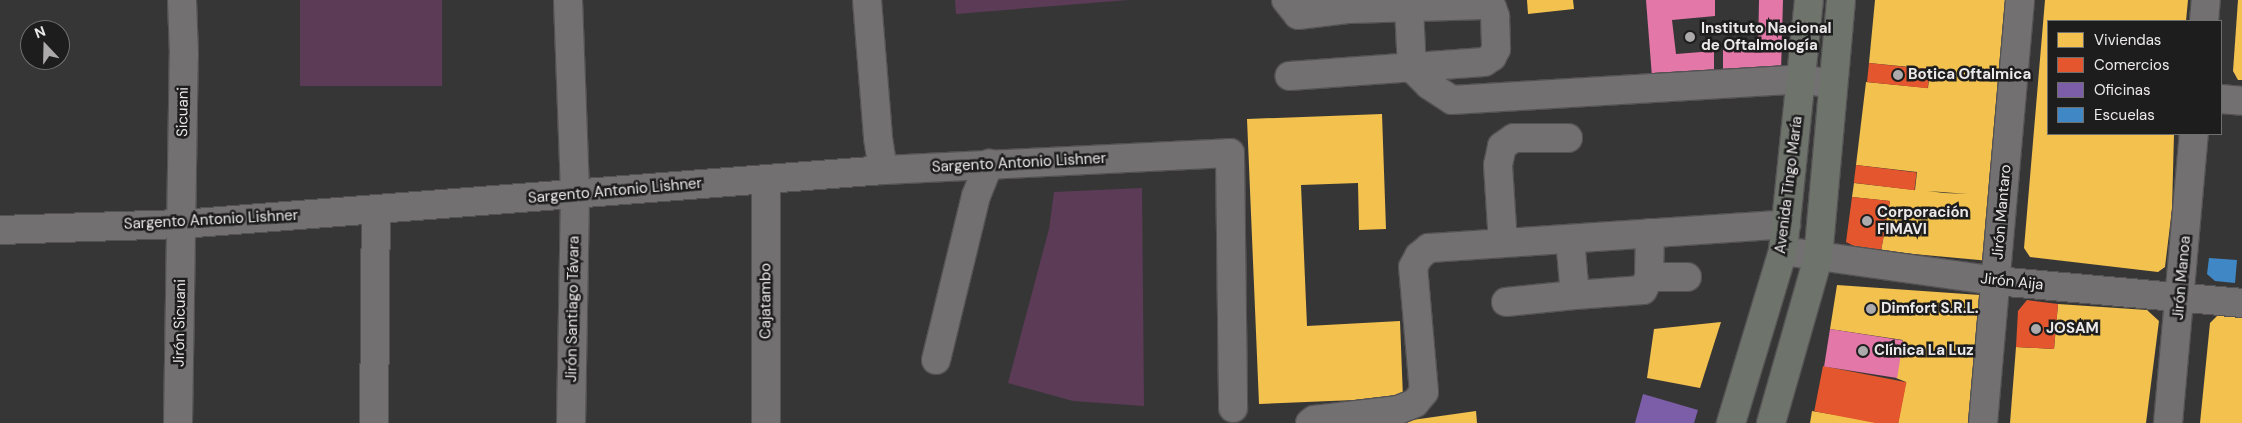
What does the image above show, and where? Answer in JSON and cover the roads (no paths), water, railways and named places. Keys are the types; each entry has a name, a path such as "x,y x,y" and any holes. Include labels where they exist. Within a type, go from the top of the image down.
{"main road":[{"name":"Avenida Tingo María","path":"1731,423 1783,251 1809,0"},
{"path":"1772,423 1818,258 1832,84 1841,0"},
{"path":"1745,377 1782,389"}],"street":[{"name":"Sicuani","path":"182,0 182,224"},
{"name":"Jirón Santiago Távara","path":"568,0 575,195 571,423"},
{"path":"867,0 883,170"},
{"path":"1286,0 1298,15 1348,5 1409,9 1485,5 1492,8 1495,16 1496,49 1492,57 1484,62 1290,76"},
{"name":"Jirón Mantaro","path":"1983,423 2020,0"},
{"path":"2204,20 2206,0"},
{"path":"1409,9 1412,68 1429,85 1452,100 1801,79 1832,84"},
{"path":"2222,99 2242,101"},
{"name":"Jirón Manoa","path":"2168,423 2181,297 2194,135"},
{"path":"1503,243 1498,165 1502,146 1514,138 1568,138"},
{"name":"Sargento Antonio Lishner","path":"0,230 182,224 883,170 1230,152 1233,408"},
{"path":"936,360 976,196 990,164"},
{"name":"Cajatambo","path":"766,179 766,423"},
{"path":"374,423 376,210"},
{"name":"Jirón Sicuani","path":"178,423 182,224"},
{"path":"1310,423 1314,420 1398,410 1415,404 1424,392 1413,267 1419,256 1429,248 1786,224"},
{"path":"1506,302 1642,290 1649,277 1650,233"},
{"path":"1570,239 1575,295"},
{"name":"Jirón Aija","path":"1783,251 1818,258 1996,281 2242,304"},
{"path":"1649,277 1687,277"}],"place":[{"name":"Instituto Nacional de Oftalmología","path":"1690,37"},
{"name":"Botica Oftalmica","path":"1898,75"},
{"name":"Corporación FIMAVI","path":"1867,221"},
{"name":"Dimfort S.R.L.","path":"1871,309"},
{"name":"JOSAM","path":"2036,329"},
{"name":"Clínica La Luz","path":"1863,351"}]}
